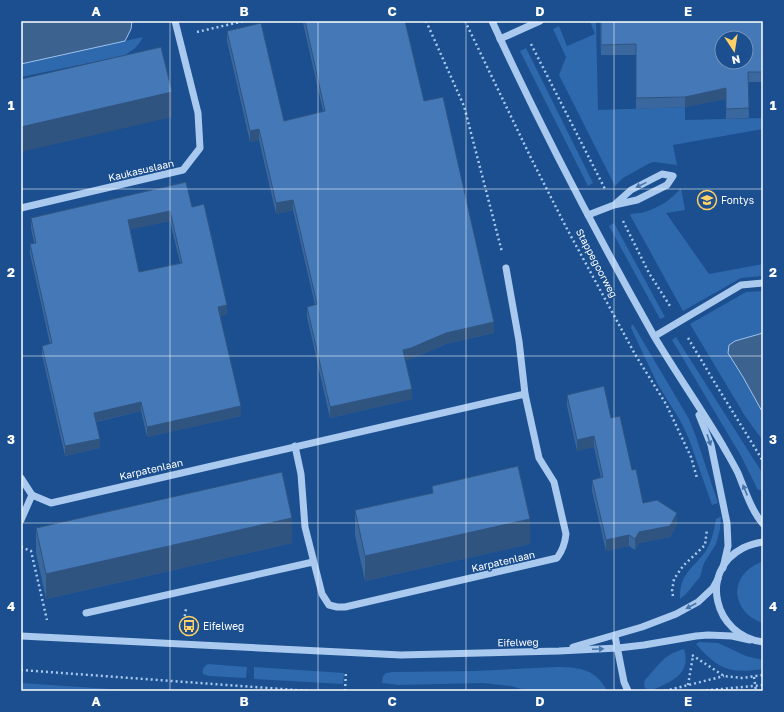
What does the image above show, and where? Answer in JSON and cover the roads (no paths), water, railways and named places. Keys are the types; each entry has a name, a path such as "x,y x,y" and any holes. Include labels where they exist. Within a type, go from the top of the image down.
{"street":[{"name":"Kaukasuslaan","path":"21,208 183,170 200,148 198,113 175,21"},
{"name":"Stappegoorweg","path":"492,21 536,115 588,215 655,336 695,403 722,444 737,471 748,499 763,524"},
{"path":"500,39 540,21"},
{"path":"588,215 614,205 637,200 667,185 673,176 662,174 631,190 614,205"},
{"name":"Karpatenlaan","path":"295,446 301,474 305,527 322,594 329,605 339,607 352,605 557,558 562,552 566,534 554,482 540,458 525,394 519,341 506,268"},
{"path":"655,336 741,285 763,283"},
{"name":"Karpatenlaan","path":"32,495 51,503 525,394"},
{"name":"Stappegoorweg","path":"695,403 711,445 726,517 728,546 723,568"},
{"path":"21,478 32,495 21,520"},
{"path":"750,640 729,626 722,616 716,592 718,579 730,558 739,550 763,542"},
{"path":"86,613 313,562"},
{"name":"Eifelweg","path":"559,651 615,636 676,614 698,602 713,588 718,579"},
{"name":"Eifelweg","path":"21,636 401,655 618,648 696,636 721,635 763,642"},
{"path":"615,636 624,682 628,691"}],"place":[{"name":"Fontys","path":"707,200"},
{"name":"Eifelweg","path":"189,626"}]}
